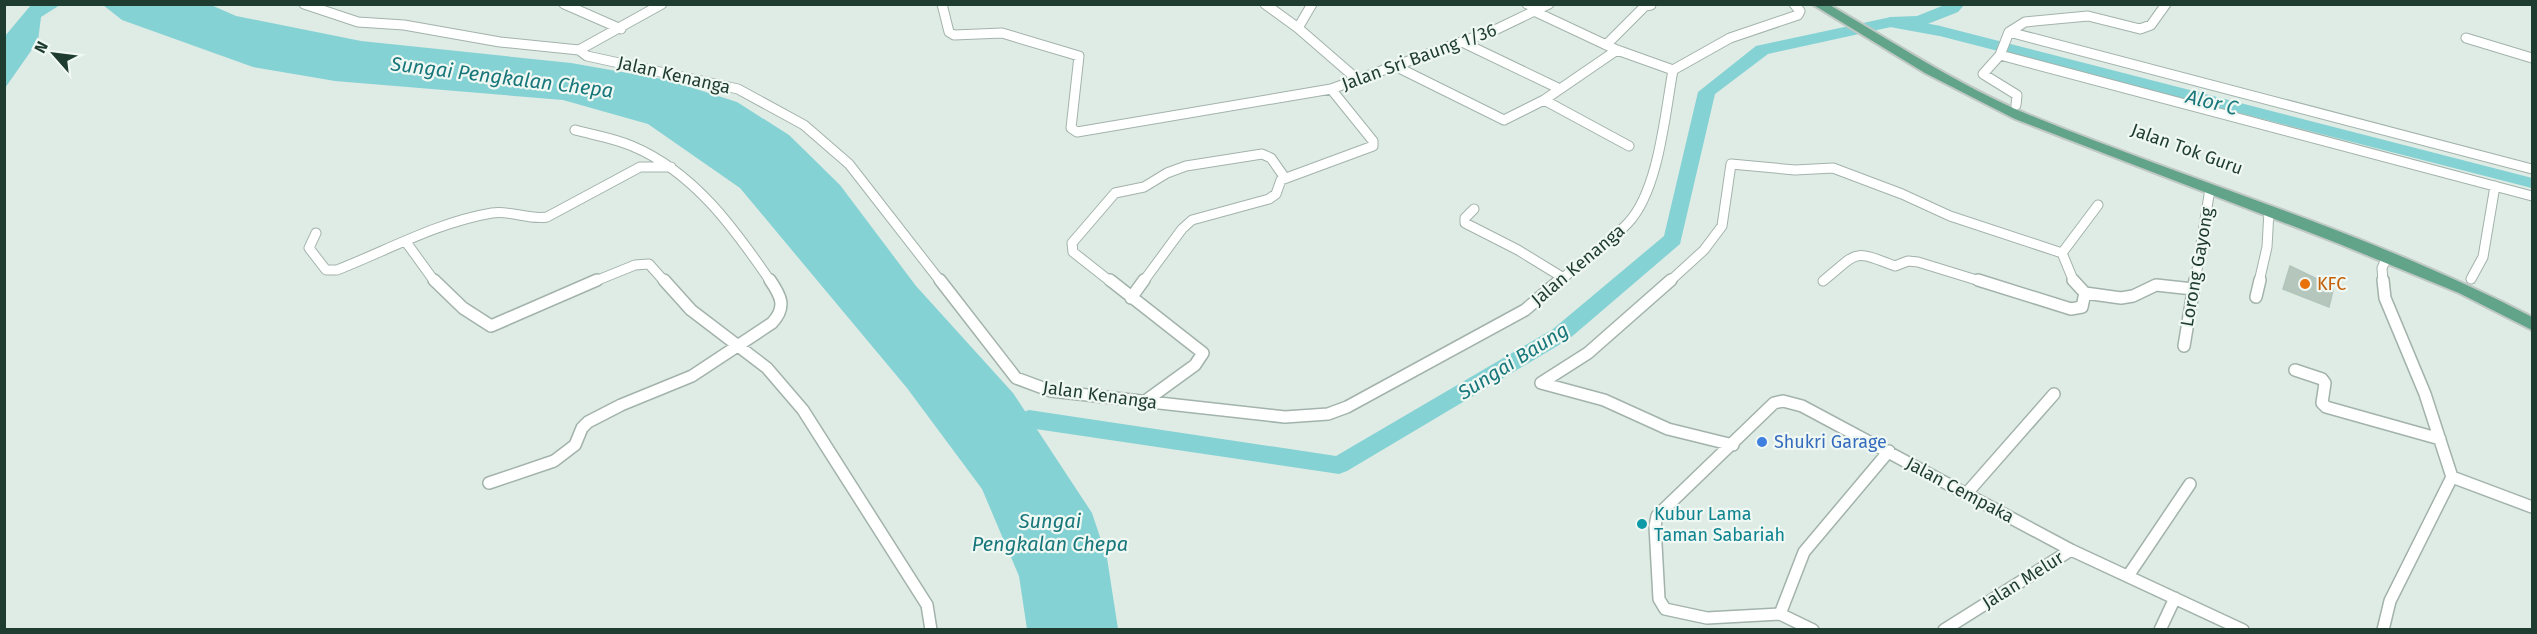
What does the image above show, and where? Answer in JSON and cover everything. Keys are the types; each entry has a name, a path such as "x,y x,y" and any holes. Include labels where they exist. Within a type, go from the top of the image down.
{"main road":[{"name":"Jalan Tok Guru","path":"1826,5 1959,87 2020,116 2387,257 2471,279 2532,312"},
{"name":"Jalan Tok Guru","path":"1892,44 2016,105 2428,268 2532,324"}],"street":[{"name":"Jalan Kenanga","path":"304,4 358,22 404,25 500,42 579,50 587,56 738,90 804,125 849,164 1016,378 1051,391 1285,417 1328,414 1506,321 1525,310 1629,222 1639,210 1660,133 1673,70"},
{"path":"564,4 621,29"},
{"path":"579,50 621,29 662,4"},
{"name":"Jalan Sri Baung 1/36","path":"942,4 949,32 954,35 1002,33 1079,56 1071,128 1075,131 1330,89 1462,42 1550,4"},
{"path":"1265,4 1298,28 1358,80"},
{"path":"1298,28 1312,4"},
{"path":"1527,4 1617,50 1673,70 1730,38 1798,15 1800,11 1794,4"},
{"path":"2016,105 2017,95 1983,74 2000,53 2008,35 2025,22 2073,16 2104,19 2136,29 2147,27 2166,4"},
{"path":"1606,45 1646,5 1651,5"},
{"path":"2008,35 2532,169"},
{"path":"2466,38 2532,58"},
{"path":"1462,42 1560,89"},
{"path":"1395,66 1500,119 1510,118 1544,100 1617,50"},
{"path":"2000,53 2532,196"},
{"path":"1131,298 1187,223 1198,217 1269,199 1276,194 1279,182 1285,178 1367,150 1372,146 1373,141 1330,89"},
{"path":"1544,100 1629,146"},
{"path":"489,483 525,473 565,454 574,447 581,428 586,423 615,407 682,381 740,345 780,315 781,297 737,233 703,195 672,167 632,146 575,130"},
{"path":"1144,402 1156,389 1198,365 1203,353 1070,248 1111,196 1120,191 1144,187 1167,173 1186,166 1258,154 1268,156 1285,178"},
{"path":"1733,445 1668,429 1611,402 1541,383 1588,353 1617,330 1704,250 1722,226 1731,164 1802,170 1833,168 1902,194 1950,216 2062,254 2074,282 2085,293 2121,298 2133,296 2156,285 2193,289"},
{"path":"316,233 309,248 319,262 330,271 436,229 495,213 515,213 538,220 547,218 640,167 672,167"},
{"path":"2471,279 2483,257 2495,186"},
{"name":"Lorong Gayong","path":"2184,346 2210,189"},
{"path":"2062,254 2098,206"},
{"path":"1474,208 1465,218 1465,223 1562,277"},
{"path":"2256,297 2267,247 2269,211"},
{"path":"406,242 432,281 460,309 491,326 621,270 635,265 650,264 691,310 712,329 740,345 767,368 802,410 927,604 931,630"},
{"path":"1823,281 1853,255 1860,253 1895,266 1908,261 1918,262 2071,309 2082,307 2085,293"},
{"path":"2384,630 2390,601 2452,477 2425,394 2385,298 2382,268 2387,257"},
{"path":"2295,370 2322,379 2325,383 2322,403 2326,407 2439,439"},
{"path":"1967,493 2054,394"},
{"name":"Jalan Cempaka","path":"1733,445 1774,402 1783,401 1802,406 2071,550 2243,630"},
{"path":"1733,445 1657,516 1655,526 1659,599 1665,609 1689,616 1731,619 1780,614 1813,630"},
{"path":"1780,614 1804,552 1889,451"},
{"path":"2452,477 2532,507"},
{"path":"2127,576 2190,484"},
{"name":"Jalan Melur","path":"1944,630 2071,550"},
{"path":"2160,630 2175,598"}],"water":[{"path":"31,5 60,5 41,17 38,41 5,88 5,36"},
{"name":"Sungai Pengkalan Chepa","path":"103,5 211,5 236,16 361,41 571,63 668,80 737,102 789,135 840,185 916,286 1013,393 1092,513 1107,558 1118,629 1027,629 1019,576 982,489 907,388 740,188 648,124 563,100 335,81 253,67 122,20"}],"building":[{"name":"KFC","path":"2290,266 2319,280 2333,290 2329,307 2283,289"}],"waterway":[{"name":"Sungai Baung","path":"1029,419 1339,465 1561,334 1673,239 1707,92 1762,50 1891,22 1919,21 1952,9 1957,4"},
{"name":"Alor C","path":"1891,22 1940,31 2532,183"}],"place":[{"name":"KFC","path":"2305,284"},
{"name":"Shukri Garage","path":"1762,442"},
{"name":"Kubur Lama Taman Sabariah","path":"1642,524"}]}
